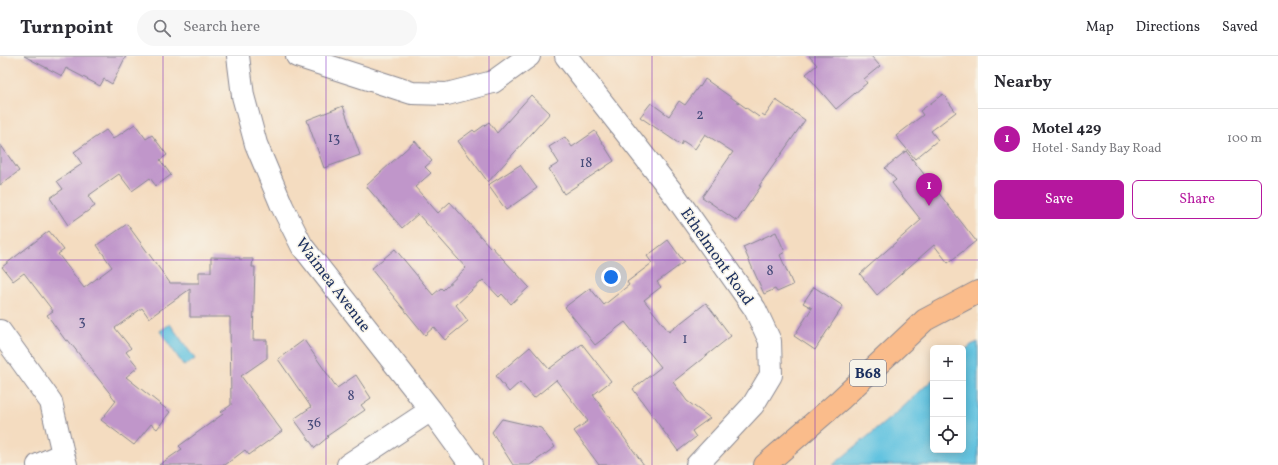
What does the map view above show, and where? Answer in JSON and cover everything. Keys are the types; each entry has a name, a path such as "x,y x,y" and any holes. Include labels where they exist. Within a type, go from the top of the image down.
{"main road":[{"name":"B68","path":"765,465 840,400 925,320 978,292"}],"street":[{"name":"Waimea Avenue","path":"238,56 244,96 256,144 282,206 302,246 431,410 471,465"},
{"path":"297,56 412,93 447,94 493,82 529,56"},
{"name":"Ethelmont Road","path":"566,56 676,197 755,309 770,341 771,375 753,405 697,465"},
{"path":"0,331 51,402 64,460 38,465"},
{"path":"348,465 431,410"}],"water":[{"path":"170,324 195,359 184,366 160,331"},
{"path":"978,342 978,465 833,465 901,409 930,382 930,453 966,453 966,349"}],"building":[{"path":"24,56 126,56 112,84 104,79 100,86 66,68 62,76"},
{"path":"809,56 871,56 880,66 864,79 867,83 836,109 806,74 817,65"},
{"path":"705,79 759,117 762,114 765,116 776,100 805,120 759,186 761,186 737,221 702,197 733,152 705,134 695,149 683,141 681,145 640,117 651,103 669,116 679,101 685,105"},
{"path":"943,94 956,112 931,131 938,140 915,159 896,136 923,115 920,111"},
{"path":"531,95 550,113 488,182 458,141 473,130 475,132 489,122 497,133"},
{"path":"343,106 360,155 324,168 307,120"},
{"path":"135,124 146,139 152,135 167,155 160,160 171,175 156,186 150,178 132,191 119,174 88,196 95,206 68,225 50,198 63,189 57,181 82,164 74,152 106,130 113,139"},
{"path":"595,131 614,161 564,194 549,169 559,163 549,147 565,137 572,147"},
{"path":"415,141 432,161 425,167 431,173 415,187 438,213 450,202 490,247 491,246 529,287 511,304 502,294 499,297 483,280 456,305 468,321 445,340 434,327 425,335 371,269 395,249 433,295 441,288 443,290 466,268 418,214 402,228 366,186"},
{"path":"0,144 19,171 0,185"},
{"path":"906,151 976,241 948,263 934,245 877,295 860,274 921,220 892,183 896,180 885,168"},
{"path":"520,165 537,188 506,210 488,185"},
{"path":"127,224 170,283 199,283 199,272 211,272 211,257 253,259 252,267 255,267 253,340 267,340 267,358 241,376 282,431 249,455 245,450 225,465 159,465 182,449 179,446 223,414 221,412 231,405 230,317 190,317 190,289 149,318 142,308 115,328 131,348 126,352 138,367 126,377 170,412 157,429 151,424 134,445 101,420 116,401 68,340 66,341 47,315 53,311 24,273 13,281 2,267 49,231 64,250 58,254 84,288 112,267 97,245"},
{"path":"776,232 785,252 780,255 793,285 777,292 775,289 764,294 743,247"},
{"path":"668,240 684,262 657,282 661,287 644,300 669,332 706,303 731,336 673,382 687,401 710,418 692,431 696,437 678,451 633,389 661,367 625,322 595,345 565,307 590,288 604,305 629,285 627,282 652,263 647,256"},
{"path":"814,287 843,306 815,350 794,336 812,308 803,303"},
{"path":"304,340 337,388 356,375 371,398 361,405 365,410 327,436 328,437 315,448 294,419 311,407 278,359"},
{"path":"582,344 611,381 593,395 644,465 599,465 574,431 588,421 556,380 534,398 520,382 509,392 496,376 530,347 549,369"},
{"path":"502,419 541,428 555,447 530,465 513,465 492,432"}],"place":[{"name":"Motel 429","path":"929,206"}]}
